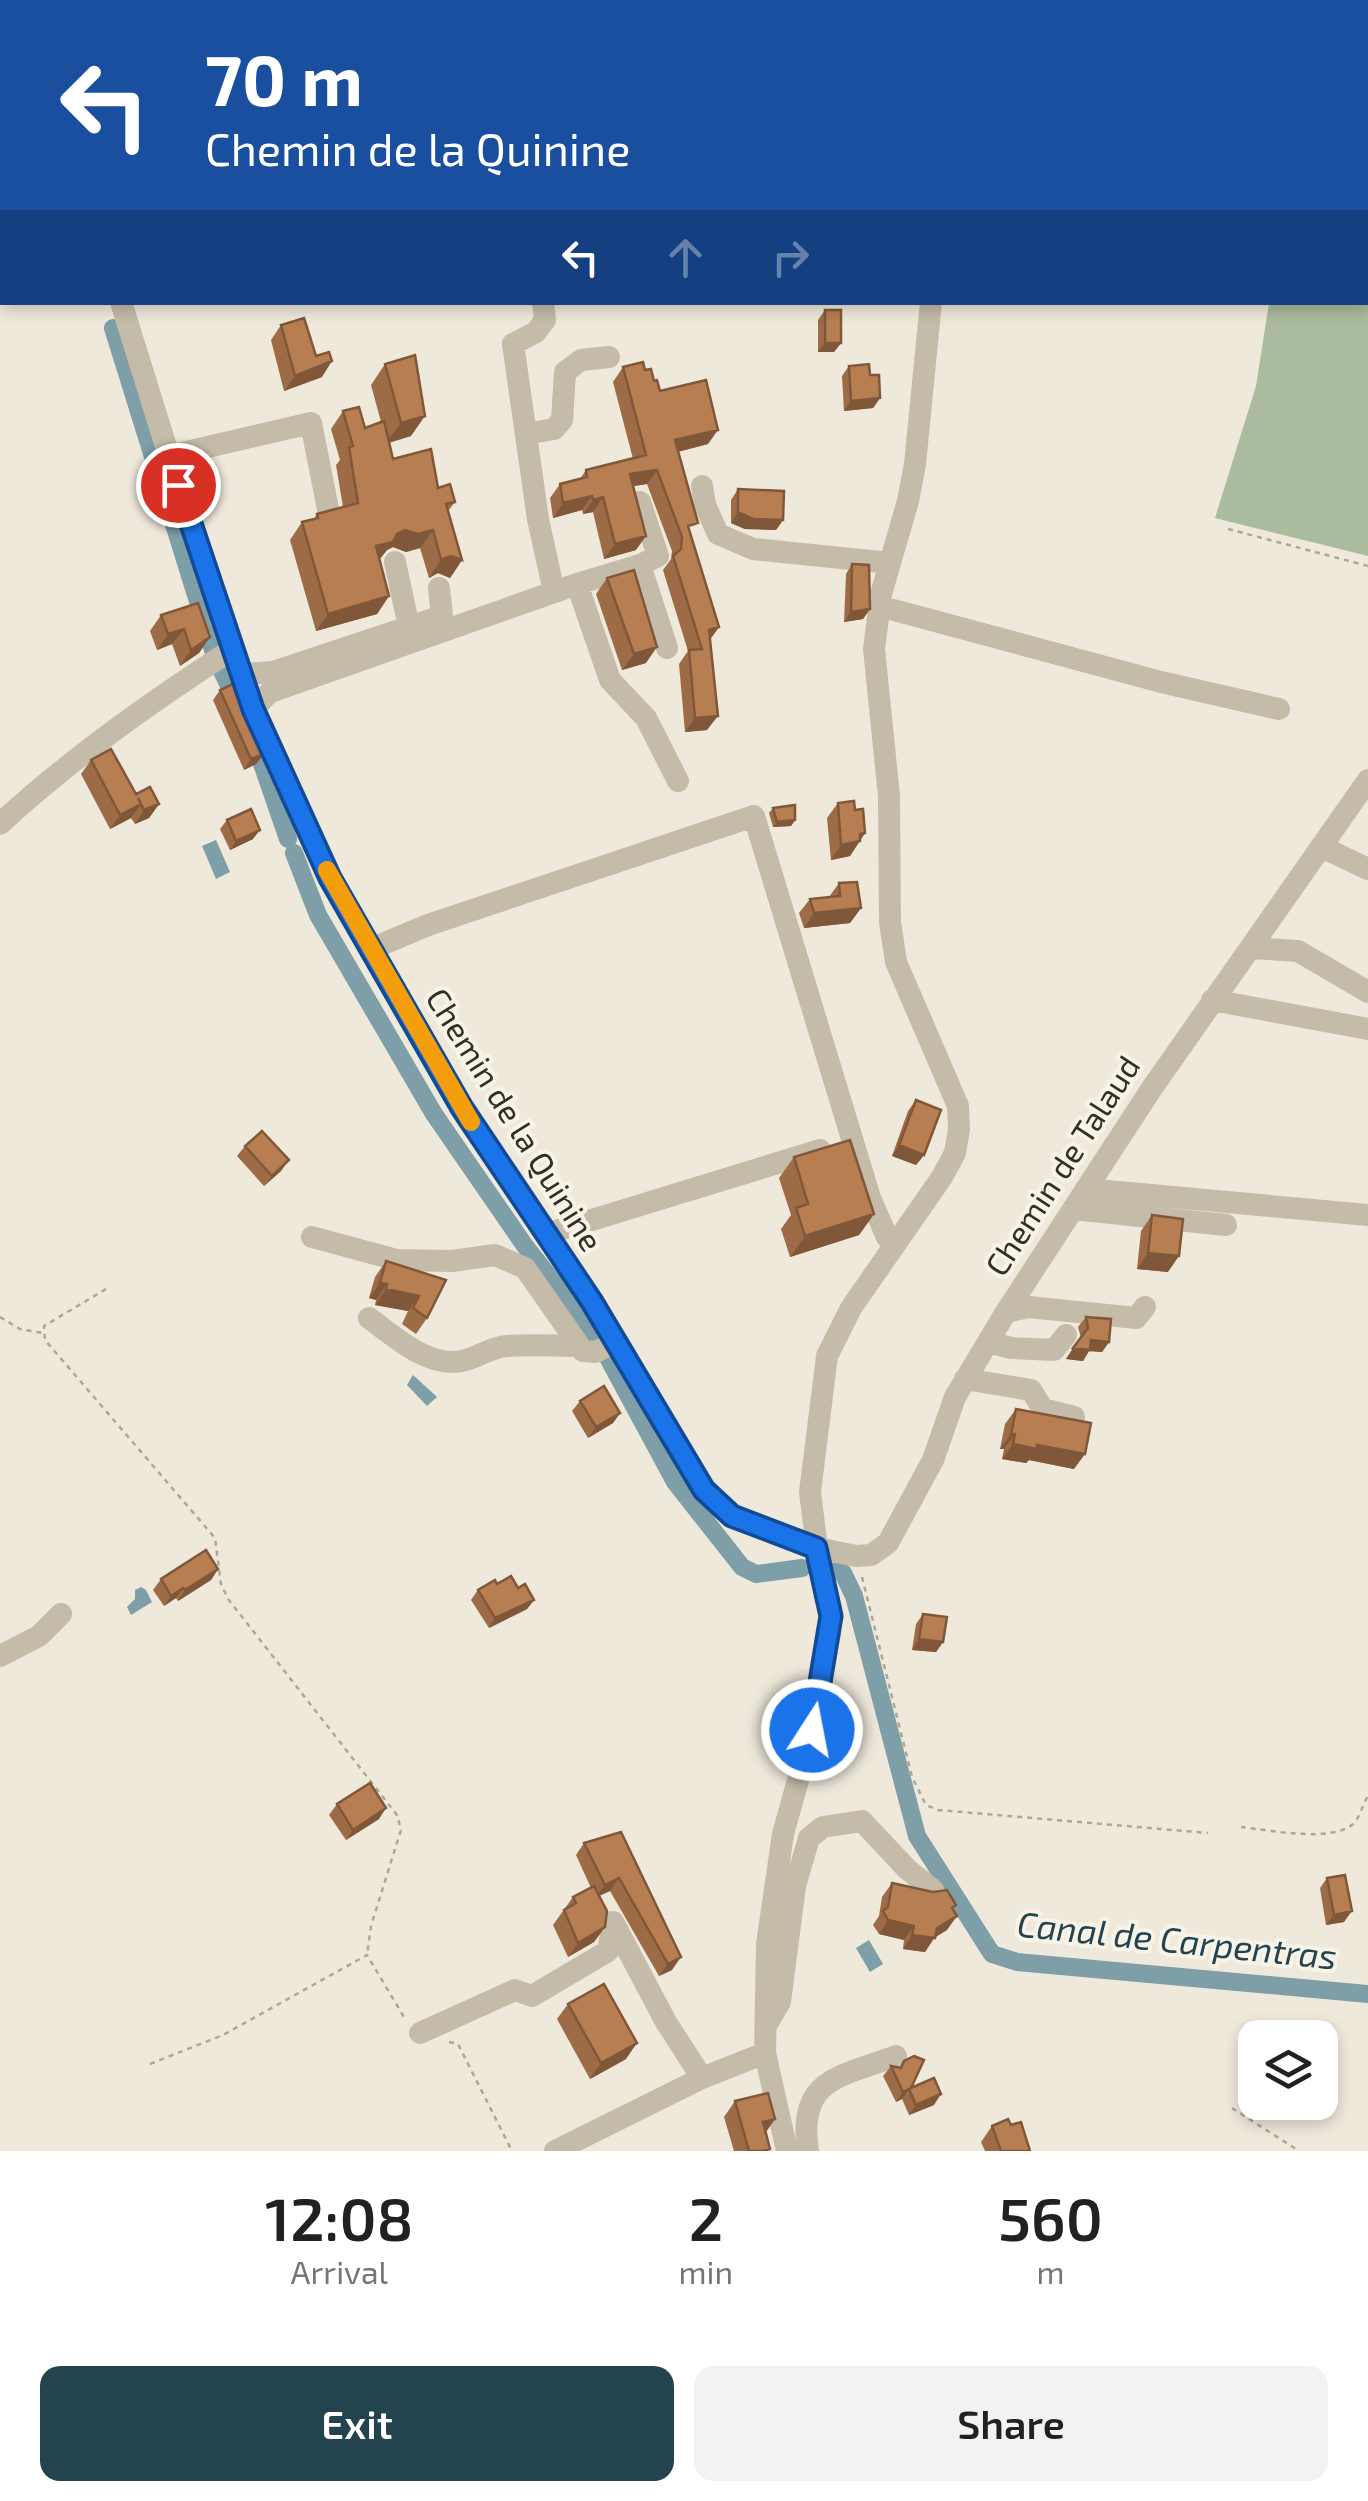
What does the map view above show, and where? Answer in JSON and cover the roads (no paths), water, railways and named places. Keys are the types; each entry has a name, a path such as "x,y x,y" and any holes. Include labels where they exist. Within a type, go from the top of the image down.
{"street":[{"name":"Chemin de la Quinine","path":"122,305 253,709 330,878 462,1108 592,1302 704,1490 732,1516 816,1548"},
{"path":"544,305 546,320 536,332 513,344 538,518 610,680 646,718 678,781"},
{"path":"787,2151 765,2054 767,1944 783,1834 812,1730 830,1634 831,1616 816,1548 810,1492 827,1356 850,1308 942,1177 955,1153 960,1129 958,1106 896,962 890,922 889,796 874,649 879,606 915,464 931,305"},
{"path":"526,434 554,429 562,420 565,372 581,360 609,357"},
{"path":"169,456 311,423 328,509"},
{"path":"702,486 705,505 718,534 753,548 890,563"},
{"path":"253,709 270,692 658,556 640,502"},
{"path":"395,562 409,627"},
{"path":"640,565 668,648"},
{"path":"241,674 274,672 442,616 439,588"},
{"path":"879,606 1161,682 1279,709"},
{"path":"0,824 32,794 172,688 233,649"},
{"name":"Chemin de Talaud","path":"816,1548 856,1556 880,1552 900,1523 932,1460 955,1397 1006,1312 1212,1000 1368,780"},
{"path":"371,949 428,925 754,816 870,1198 887,1237 901,1236"},
{"path":"1322,847 1368,869"},
{"path":"1250,948 1298,951 1368,992"},
{"path":"1212,1000 1368,1029"},
{"path":"546,1234 852,1140"},
{"path":"1086,1189 1368,1215"},
{"path":"1073,1209 1226,1225"},
{"path":"312,1237 396,1260 452,1262 495,1255 525,1268 579,1346 590,1353 614,1343"},
{"path":"1006,1312 1030,1307 1136,1318 1146,1307"},
{"path":"369,1318 409,1348 442,1360 462,1361 487,1349 507,1346 579,1346"},
{"path":"988,1342 1011,1348 1054,1350 1066,1335"},
{"path":"965,1379 1031,1390 1042,1410 1074,1417"},
{"path":"0,1656 38,1636 62,1614"},
{"path":"765,2027 780,2002 795,1886 809,1838 823,1827 862,1821 933,1890"},
{"path":"420,2033 515,1990 532,1996 608,1952 613,1922 666,2022 702,2078"},
{"path":"555,2151 702,2078 765,2054"},
{"path":"808,2151 806,2110 825,2083 896,2056"}],"water":[{"path":"216,840 230,872 216,879 202,846"},
{"path":"413,1375 437,1397 427,1406 407,1385"},
{"path":"141,1587 152,1602 131,1615 127,1607 135,1599 135,1590"},
{"path":"869,1940 883,1964 870,1972 856,1948"}],"waterway":[{"name":"Canal de Carpentras","path":"113,328 214,653"},
{"name":"Canal de Carpentras","path":"220,667 239,707"},
{"name":"Canal de Carpentras","path":"252,735 288,839"},
{"name":"Canal de Carpentras","path":"294,853 318,915 434,1114 525,1246 600,1341"},
{"name":"Canal de Carpentras","path":"606,1354 675,1482 742,1567 756,1574 802,1568"},
{"name":"Canal de Carpentras","path":"826,1564 843,1573 854,1596 917,1836 992,1954 1017,1962 1368,1994"}]}
